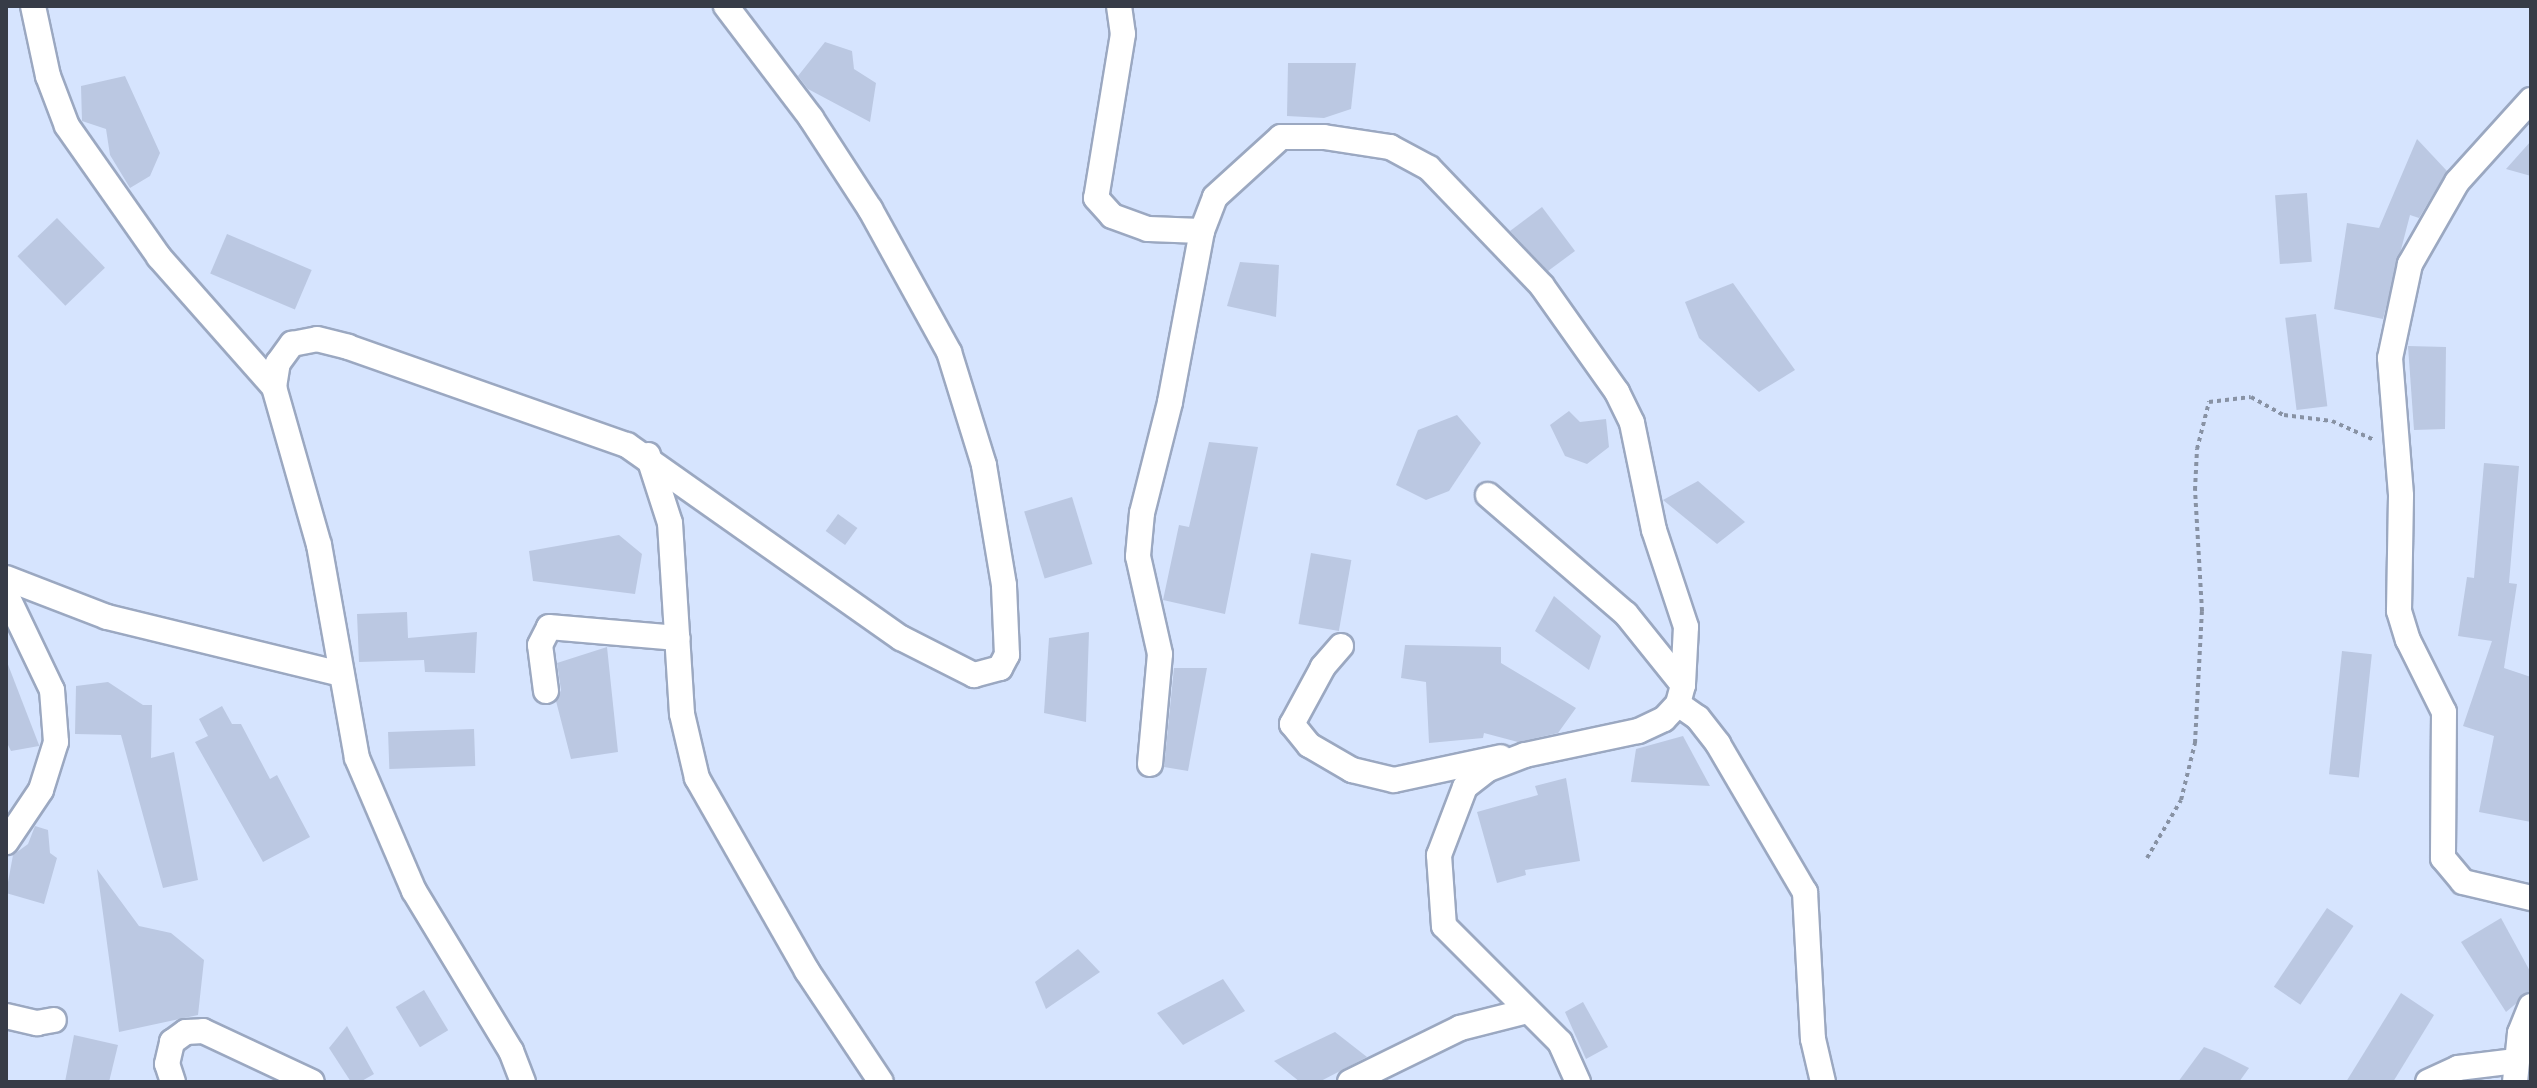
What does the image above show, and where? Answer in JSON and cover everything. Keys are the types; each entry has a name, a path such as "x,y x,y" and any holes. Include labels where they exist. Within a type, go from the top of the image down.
{"street":[{"path":"33,6 48,76 67,126 159,257 274,387"},
{"path":"523,1082 511,1051 414,891 386,833 357,758 319,545 274,387 278,363 292,344 317,339 648,455 805,574 901,638 974,675 1000,668 1007,655 1004,585 984,465 949,352 870,209 811,118 726,6"},
{"path":"1119,6 1123,34 1096,198 1112,216 1148,229 1202,231"},
{"path":"2531,100 2457,182 2410,264 2390,358 2397,452 2399,611 2408,640 2439,697 2446,728 2443,858 2463,882 2531,898"},
{"path":"1150,764 1160,654 1138,556 1142,513 1170,402 1202,231 1215,197 1281,137 1324,137 1390,147 1429,168 1542,286 1617,392 1632,423 1654,530 1686,627 1680,694 1664,719 1638,731 1394,780 1328,758 1293,731 1292,724 1323,667 1341,646"},
{"path":"648,455 670,523 682,714 697,778 807,971 881,1082"},
{"path":"1488,495 1626,614 1718,744 1805,892 1813,1039 1823,1082"},
{"path":"6,578 107,617 341,674"},
{"path":"6,594 52,690 56,742 41,790 6,842"},
{"path":"546,691 540,645 549,627 678,638"},
{"path":"1525,755 1488,769 1465,787 1453,808 1437,879 1444,926 1560,1042 1578,1082"},
{"path":"2428,1082 2458,1068 2516,1071 2525,1013 2531,1006"},
{"path":"1350,1082 1460,1028 1527,1011"},
{"path":"6,1016 29,1023 54,1020"},
{"path":"173,1082 167,1064 172,1042 186,1032 203,1031 312,1082"}],"path":[{"path":"2147,858 2181,800 2195,743 2202,611 2195,490 2197,449 2209,402 2251,397 2284,415 2332,421 2397,452"}],"building":[{"path":"825,42 852,51 854,69 876,83 870,122 808,89 798,76"},
{"path":"1288,63 1356,63 1351,109 1324,118 1287,116"},
{"path":"125,76 160,153 150,176 130,188 110,155 106,129 82,121 81,86"},
{"path":"2417,139 2447,171 2419,218 2410,215 2383,319 2334,309 2347,223 2379,228"},
{"path":"2531,141 2531,176 2506,169"},
{"path":"2307,193 2312,262 2280,264 2275,195"},
{"path":"1542,207 1575,251 1548,271 1510,231"},
{"path":"57,218 105,268 65,306 17,256"},
{"path":"227,234 312,270 295,310 210,274"},
{"path":"1240,262 1279,265 1276,317 1227,306"},
{"path":"1733,283 1795,370 1759,392 1699,338 1685,302"},
{"path":"2316,314 2327,406 2297,410 2285,318"},
{"path":"2408,346 2446,347 2445,429 2414,430"},
{"path":"1569,411 1580,422 1606,419 1609,447 1587,464 1565,456 1550,425"},
{"path":"1457,415 1481,443 1449,491 1426,500 1396,485 1418,430"},
{"path":"1209,442 1258,447 1225,614 1163,600 1179,525 1189,527"},
{"path":"2484,463 2519,466 2509,583 2517,584 2504,668 2531,677 2531,822 2479,812 2494,736 2463,726 2492,641 2458,636 2467,577 2474,578"},
{"path":"1698,481 1745,522 1717,544 1663,500"},
{"path":"1072,497 1092,564 1045,579 1024,512"},
{"path":"838,514 857,528 845,545 826,531"},
{"path":"619,535 642,554 635,594 533,581 529,551"},
{"path":"1311,553 1351,560 1339,631 1298,624"},
{"path":"1554,596 1601,636 1589,670 1535,631"},
{"path":"407,612 408,638 477,632 475,673 425,672 424,660 359,662 357,614"},
{"path":"1089,632 1086,722 1044,713 1049,638"},
{"path":"1405,645 1501,647 1501,663 1576,708 1558,733 1518,742 1484,733 1483,738 1429,743 1426,682 1401,678"},
{"path":"607,647 618,752 571,759 556,701 561,690 557,663"},
{"path":"2342,651 2372,654 2359,777 2329,774"},
{"path":"7,662 39,746 11,751 6,741"},
{"path":"1174,668 1207,668 1188,771 1164,767"},
{"path":"108,682 143,705 152,705 151,758 174,752 198,880 163,888 121,735 75,734 76,686"},
{"path":"222,706 232,724 241,724 270,779 277,775 310,837 263,862 195,742 208,736 199,719"},
{"path":"474,729 475,766 389,769 388,732"},
{"path":"1683,736 1710,786 1631,782 1636,749"},
{"path":"1566,778 1580,861 1525,870 1526,875 1497,883 1477,812 1538,795 1535,786"},
{"path":"35,826 48,830 50,853 57,858 44,904 6,893 13,855 28,844"},
{"path":"97,869 139,926 171,933 204,960 198,1015 119,1032"},
{"path":"2327,908 2354,926 2300,1005 2274,987"},
{"path":"2501,918 2531,973 2531,991 2506,1012 2461,942"},
{"path":"1078,949 1100,972 1046,1009 1035,982"},
{"path":"1223,979 1245,1011 1183,1045 1157,1013"},
{"path":"424,990 448,1030 420,1047 396,1007"},
{"path":"2401,993 2434,1015 2393,1082 2346,1082"},
{"path":"1583,1002 1608,1047 1586,1059 1565,1012"},
{"path":"347,1026 374,1074 360,1082 351,1082 329,1048"},
{"path":"1335,1032 1367,1057 1319,1082 1300,1082 1274,1061"},
{"path":"74,1035 118,1045 109,1082 65,1082"},
{"path":"2204,1047 2249,1068 2239,1082 2178,1082"}]}
